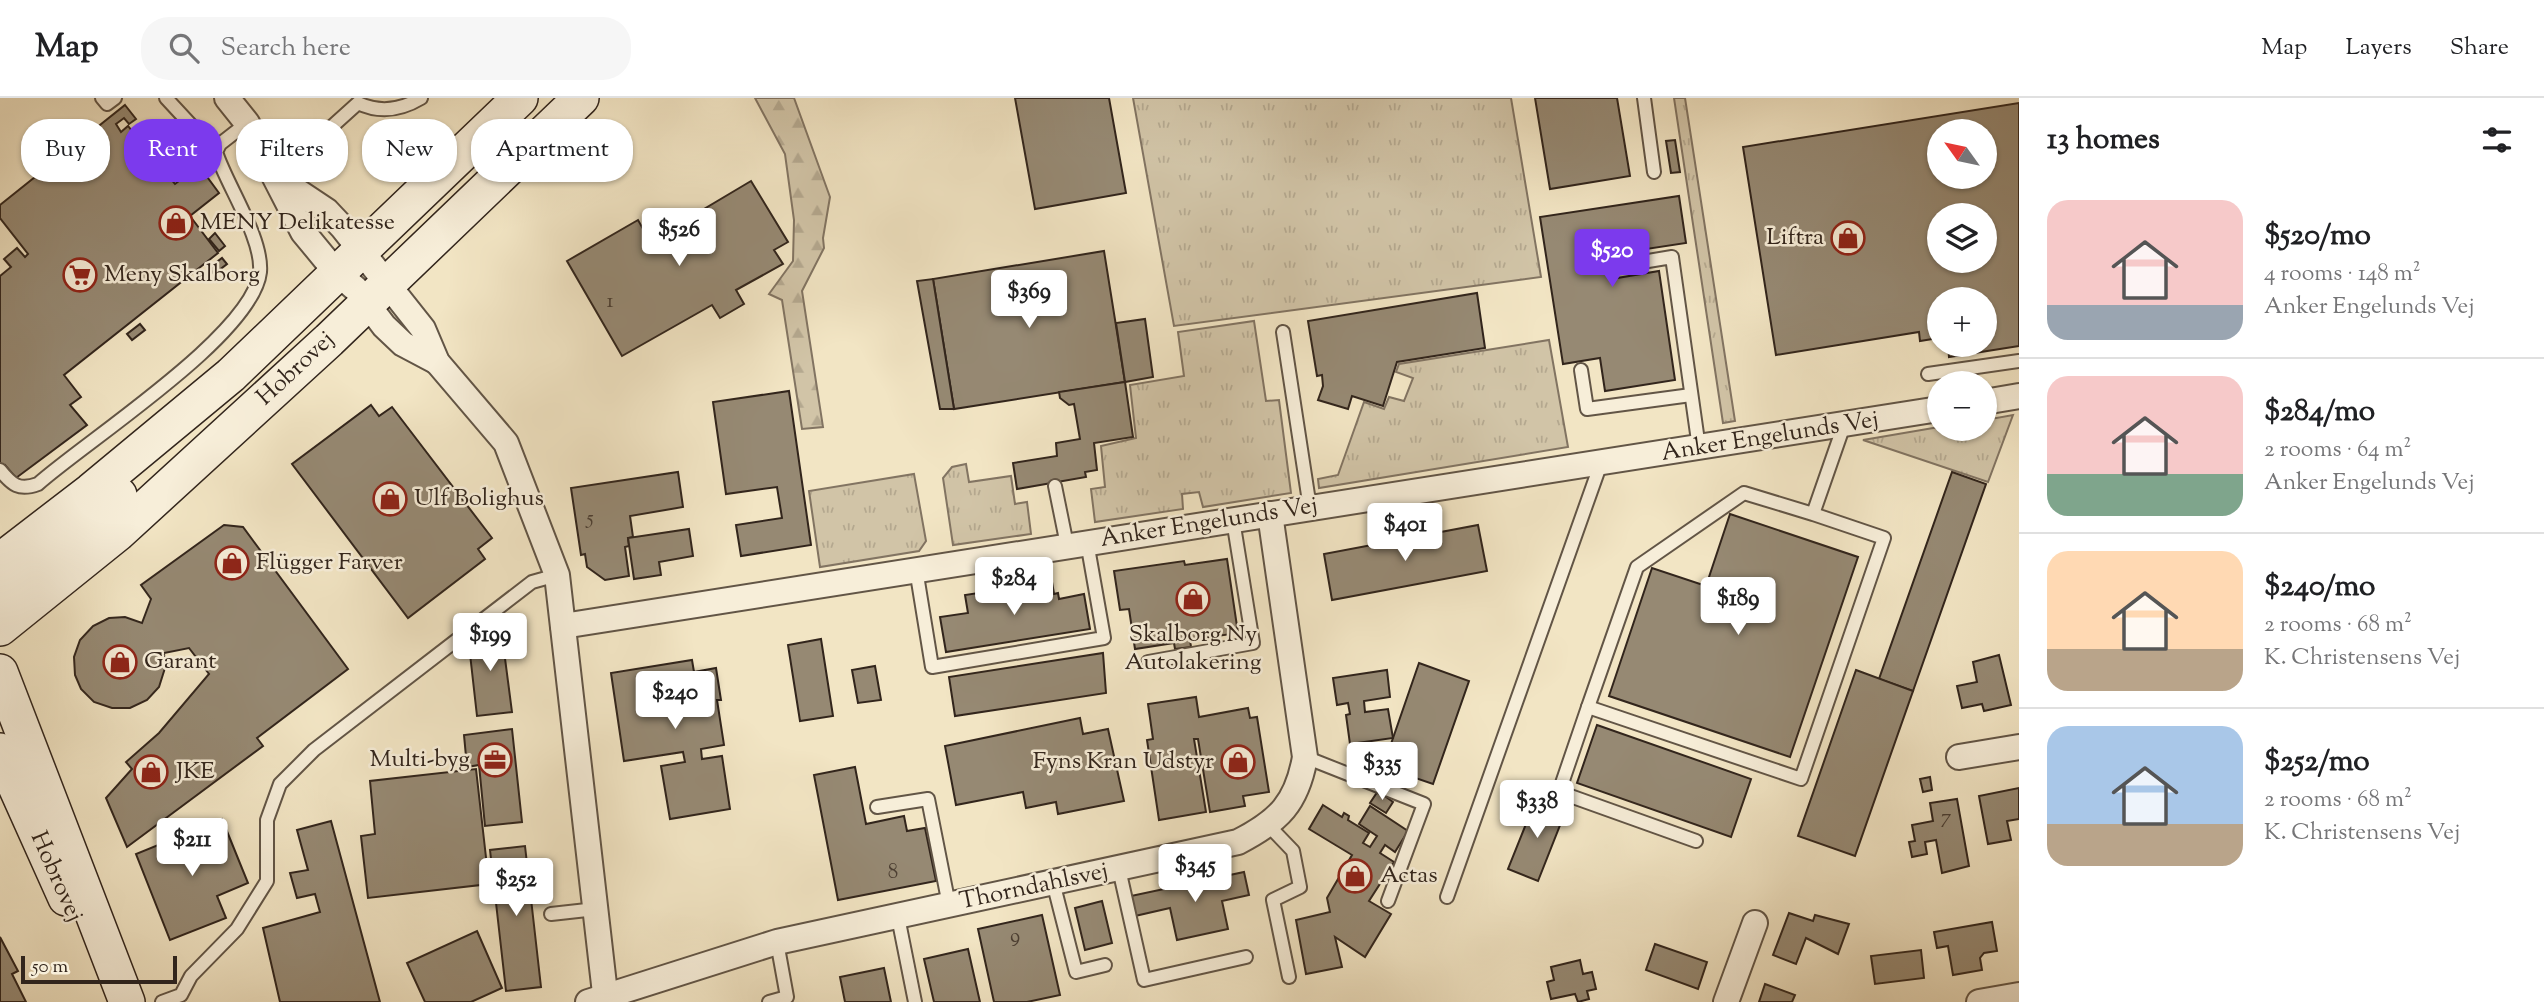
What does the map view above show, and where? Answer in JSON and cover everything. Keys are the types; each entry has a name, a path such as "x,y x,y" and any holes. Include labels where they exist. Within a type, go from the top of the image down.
{"main road":[{"name":"Hobrovej","path":"0,628 118,533 189,468 363,277 520,98"},
{"path":"363,277 545,98"},
{"name":"Hobrovej","path":"0,561 231,375 363,277 581,98"},
{"path":"0,596 106,509 231,375"},
{"name":"Hobrovej","path":"0,673 61,825 127,1002"},
{"path":"0,706 61,825"},
{"name":"Hobrovej","path":"0,751 89,950 116,1002"}],"street":[{"path":"227,98 244,119"},
{"path":"278,182 303,232 363,277"},
{"path":"284,182 327,211 402,344 437,362 506,443 557,575 596,909 600,999"},
{"path":"1997,400 2019,396"},
{"name":"Anker Engelunds Vej","path":"563,626 1927,411"},
{"name":"Thorndahlsvej","path":"600,999 777,942 1238,842 1269,826 1284,810 1300,784 1306,757 1270,514"},
{"path":"1959,757 2019,747"},
{"path":"1726,1002 1755,923"},
{"path":"1979,1002 2019,995"}],"lane":[{"path":"102,98 107,104 115,98"},
{"path":"166,98 185,119"},
{"path":"340,119 358,103 372,109 386,109 401,107 421,98"},
{"path":"1644,98 1654,172"},
{"path":"222,142 236,132"},
{"path":"0,470 18,488 26,489 38,484 123,420 221,333 256,285 260,272 254,240 222,166"},
{"path":"1618,266 1672,257 1699,448"},
{"path":"1283,332 1310,508"},
{"path":"1949,371 2019,361"},
{"path":"1581,370 1587,409 1691,395"},
{"path":"1813,514 1844,425"},
{"path":"1447,897 1601,464"},
{"path":"916,569 932,667 1104,638 1077,543 1055,486"},
{"path":"1588,707 1801,779 1884,538 1744,493 1636,567 1588,707 1559,792 1696,841"},
{"path":"1147,662 1252,643 1233,520"},
{"path":"162,1002 181,995 191,976 237,929 267,881 267,820 280,784 314,750 533,582 557,575"},
{"path":"1306,757 1424,804 1388,901"},
{"path":"877,807 928,799 948,905"},
{"path":"1269,826 1293,850 1300,887 1273,900 1289,977"},
{"path":"1119,869 1144,979 1246,957"},
{"path":"1053,882 1076,972 1105,965"},
{"path":"551,914 596,909"},
{"path":"898,917 915,1002"},
{"path":"769,1002 787,997 777,942"}],"green space":[{"path":"755,98 794,98 830,197 823,238 824,248 802,291 823,427 802,429 782,300 769,294 793,261 794,220 785,154"},
{"path":"1133,98 1511,98 1541,277 1174,326"},
{"path":"1674,98 1685,98 1735,421 1723,423"},
{"path":"1254,321 1266,401 1279,400 1291,493 1203,507 1199,492 1182,494 1183,509 1095,522 1091,489 1105,487 1101,446 1136,438 1130,385 1184,376 1178,332"},
{"path":"1549,340 1568,447 1319,488 1318,479 1338,475 1364,402 1384,409 1389,397 1404,401 1413,378 1396,372 1399,364"},
{"path":"2013,415 1988,482 1863,440 1927,429 1927,441 1997,441 1997,418"},
{"path":"966,464 969,482 1011,476 1015,504 1027,502 1031,534 953,545 943,478 952,467"},
{"path":"914,474 926,541 919,551 820,567 809,491"}],"building":[{"path":"1015,98 1109,98 1126,193 1035,209"},
{"path":"1535,98 1617,98 1630,176 1550,189"},
{"name":"Liftra","path":"2019,103 2019,346 1997,349 1997,287 1927,287 1927,340 1920,341 1919,332 1776,355 1743,147"},
{"path":"125,105 136,119 124,118 116,124 121,132 124,129 124,182 211,182 219,193 190,216 218,253 64,375 81,397 70,405 87,425 16,478 5,465 0,468 0,276 11,267 4,259 17,248 25,257 28,254 0,218 0,205 29,182 110,182 110,119 108,119"},
{"path":"1675,140 1680,172 1671,173 1666,141"},
{"path":"751,181 788,242 774,250 783,264 736,290 744,304 720,318 712,305 622,356 567,261 638,220 650,241"},
{"path":"1679,196 1686,243 1613,254 1617,278 1659,271 1675,380 1605,391 1600,358 1563,364 1540,217"},
{"path":"215,233 225,246 219,251 209,239"},
{"path":"1104,251 1125,382 954,409 933,279"},
{"path":"222,258 227,264 214,274 209,268"},
{"path":"933,279 954,409 940,409 917,281"},
{"path":"1477,293 1485,348 1397,362 1383,406 1352,396 1348,409 1318,400 1323,386 1322,375 1317,376 1308,321"},
{"path":"1145,319 1153,377 1125,382 1116,323"},
{"path":"140,324 145,330 132,340 127,334"},
{"path":"1125,382 1133,437 1094,443 1097,470 1085,472 1086,477 1017,489 1013,463 1057,456 1056,443 1080,439 1074,404 1069,405 1060,398 1059,392"},
{"path":"789,391 811,545 741,556 736,525 782,518 777,487 726,494 713,402"},
{"name":"Ulf Bolighus","path":"371,405 379,416 392,407 492,538 478,549 485,559 408,618 292,464"},
{"path":"678,472 683,507 630,516 633,537 628,538 629,546 625,547 629,576 605,580 587,567 585,554 581,555 571,488"},
{"path":"1952,472 1986,484 1913,691 1879,679"},
{"path":"1730,514 1858,557 1790,757 1609,696 1652,568 1706,586"},
{"path":"224,525 243,527 348,669 257,738 263,746 127,847 106,798 132,769 126,762 159,733 209,674 189,648 164,653 165,668 159,687 147,700 130,708 112,708 94,702 81,689 75,675 74,657 80,640 93,626 109,618 125,617 142,623 151,599 141,585"},
{"path":"1478,525 1487,571 1332,600 1324,554"},
{"path":"689,529 693,556 659,562 661,575 634,579 628,538"},
{"path":"1227,559 1238,633 1190,640 1191,647 1175,649 1174,643 1135,649 1129,609 1120,610 1114,571 1184,561 1185,565"},
{"path":"1052,582 1054,594 1058,593 1059,599 1084,594 1090,629 946,652 940,617 968,613 965,595"},
{"path":"500,620 512,712 477,716 469,645"},
{"path":"821,639 833,716 800,721 788,645"},
{"path":"1103,653 1106,693 955,716 949,677"},
{"path":"1999,655 2011,705 1984,711 1982,704 1962,708 1957,686 1977,682 1973,662"},
{"path":"692,660 694,672 716,668 721,700 717,700 724,745 701,749 702,759 722,756 730,809 670,819 661,766 685,762 683,752 624,761 611,673"},
{"path":"1419,663 1469,681 1433,784 1383,767"},
{"path":"875,666 881,700 858,703 852,670"},
{"path":"1387,670 1390,697 1364,701 1365,712 1388,709 1393,738 1350,744 1346,715 1350,714 1348,703 1337,705 1333,678"},
{"path":"1856,670 1913,691 1855,856 1798,836"},
{"path":"1196,697 1199,717 1248,708 1250,718 1257,717 1269,792 1243,796 1245,806 1210,812 1198,739 1194,739 1206,812 1159,820 1147,740 1153,739 1148,704"},
{"path":"1080,718 1083,734 1108,729 1124,801 1058,814 1056,802 1026,808 1023,792 956,805 945,746"},
{"path":"1597,725 1751,779 1731,837 1577,783"},
{"path":"512,729 522,822 485,826 479,765 467,767 464,735"},
{"path":"855,767 866,824 904,816 907,831 925,828 936,881 838,900 814,775"},
{"path":"476,769 489,884 368,898 361,836 375,834 370,781"},
{"path":"1930,777 1932,790 1923,792 1920,779"},
{"path":"2019,788 2019,819 2007,821 2011,840 1988,844 1979,796"},
{"path":"1378,791 1393,802 1386,813 1370,803"},
{"path":"1536,799 1566,810 1538,881 1508,869"},
{"path":"1957,799 1969,866 1942,873 1936,840 1925,842 1927,854 1912,857 1909,842 1915,841 1912,825 1933,821 1930,803"},
{"path":"1323,805 1342,817 1344,813 1349,816 1348,820 1369,833 1363,843 1370,847 1377,836 1359,824 1370,806 1408,831 1395,852 1385,845 1380,853 1394,862 1369,901 1391,914 1365,957 1335,937 1342,967 1306,974 1296,920 1330,912 1327,898 1352,855 1309,829"},
{"path":"222,819 248,883 217,896 226,918 170,940 136,854"},
{"path":"331,821 380,1002 280,1002 263,928 320,912 315,894 297,898 290,873 308,870 297,830"},
{"path":"525,846 541,987 506,991 490,850"},
{"path":"1244,872 1249,895 1222,901 1228,929 1177,940 1170,908 1135,916 1131,896"},
{"path":"1102,901 1112,943 1085,950 1075,908"},
{"path":"1789,913 1813,921 1815,915 1849,924 1838,954 1806,938 1796,964 1773,955"},
{"path":"1042,915 1060,995 1027,1002 994,1002 978,929"},
{"path":"1992,922 1997,951 1984,953 1980,958 1982,970 1953,975 1948,946 1937,948 1934,932"},
{"path":"477,931 502,988 471,1002 425,1002 407,963"},
{"path":"0,937 18,971 12,974 26,1002 0,1002"},
{"path":"1655,944 1707,962 1698,989 1646,970"},
{"path":"968,949 980,1002 934,1002 924,959"},
{"path":"1921,950 1924,978 1875,984 1871,956"},
{"path":"1580,960 1583,974 1592,972 1596,989 1587,991 1589,999 1578,1002 1575,994 1551,999 1547,982 1554,980 1551,967"},
{"path":"884,968 891,1002 845,1002 840,977"},
{"path":"1765,984 1795,995 1792,1002 1759,1002"}],"place":[{"name":"MENY Delikatesse","path":"176,223"},
{"name":"Liftra","path":"1848,238"},
{"name":"Meny Skalborg","path":"80,275"},
{"name":"Ulf Bolighus","path":"390,499"},
{"name":"Flügger Farver","path":"232,563"},
{"name":"Skalborg Ny Autolakering","path":"1193,599"},
{"name":"Garant","path":"120,662"},
{"name":"Multi-byg","path":"495,760"},
{"name":"Fyns Kran Udstyr","path":"1238,762"},
{"name":"JKE","path":"151,772"},
{"name":"Actas","path":"1355,876"}]}
